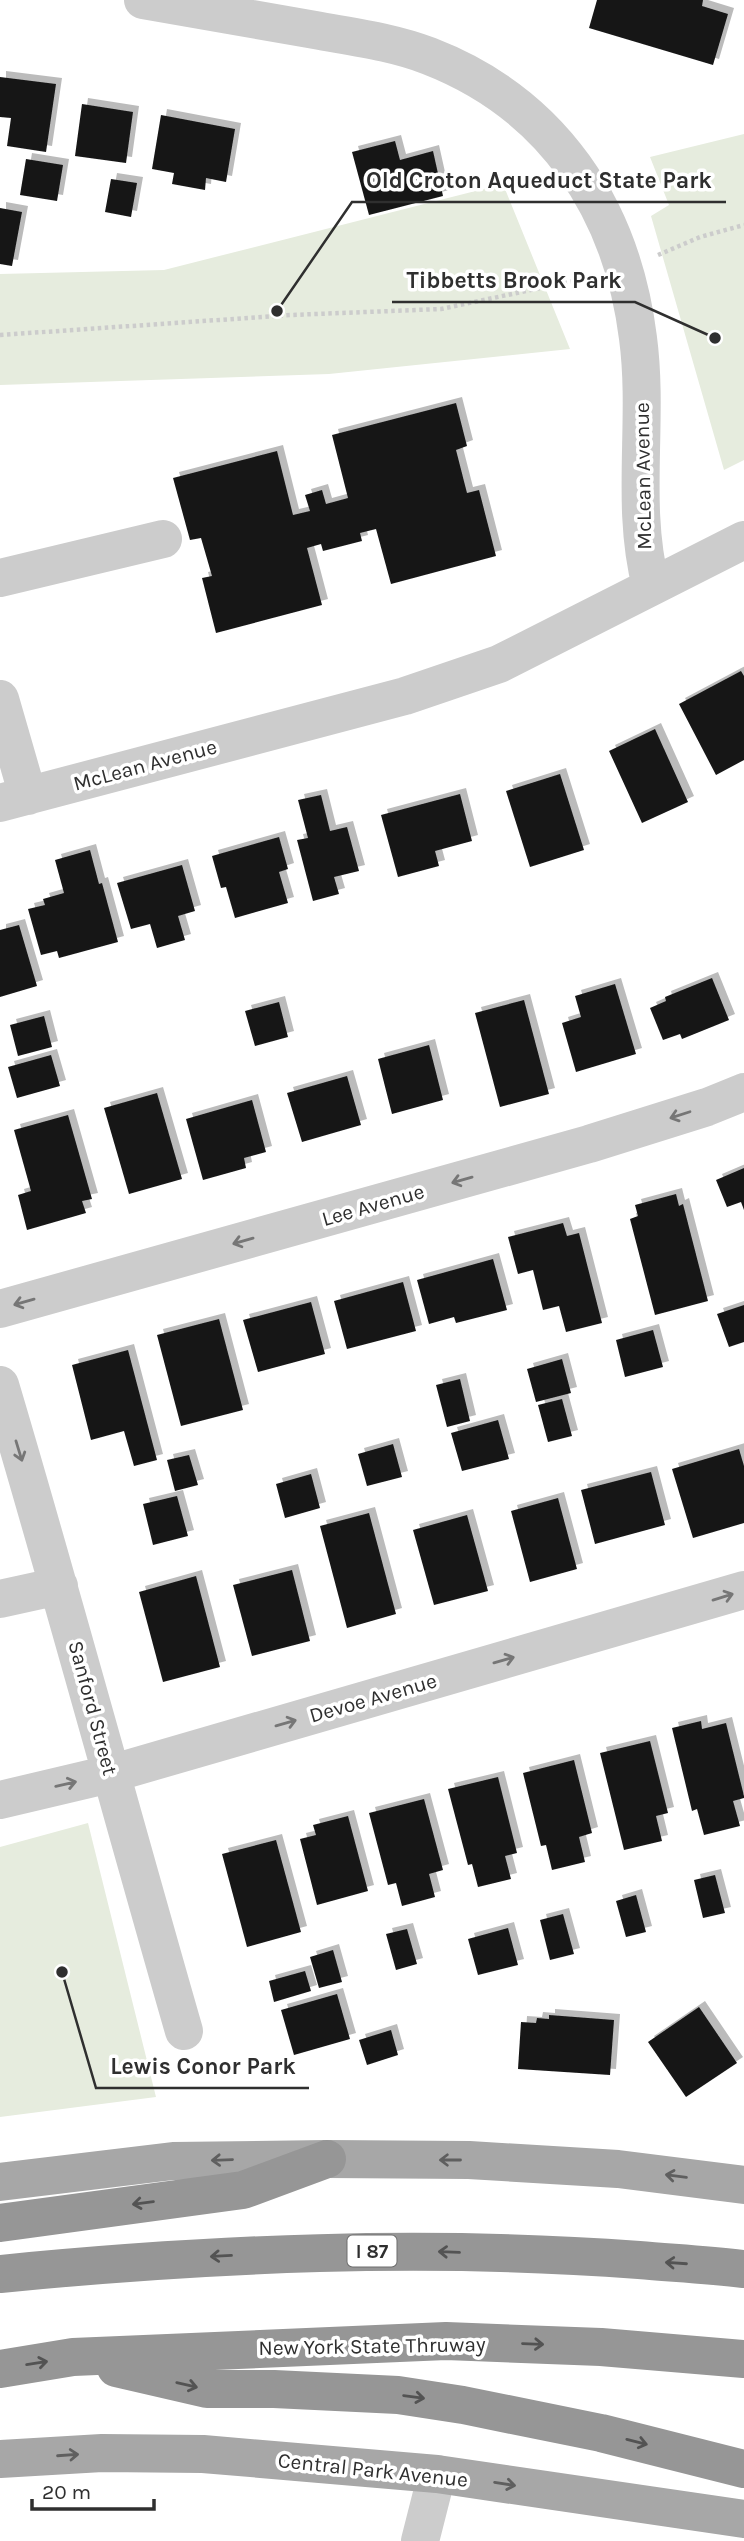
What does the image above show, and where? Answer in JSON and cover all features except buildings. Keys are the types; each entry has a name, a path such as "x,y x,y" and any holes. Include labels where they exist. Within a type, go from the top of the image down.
{"highway":[{"path":"0,2223 243,2190 327,2159"},
{"name":"I 87","path":"0,2274 133,2261 271,2253 427,2251 581,2256 744,2269"},
{"name":"New York State Thruway","path":"0,2369 73,2357 446,2341 601,2347 744,2359"},
{"path":"73,2357 207,2389 274,2389 398,2395 463,2404 589,2430 744,2469"}],"main road":[{"path":"0,2182 173,2161 327,2159 469,2160 604,2168 744,2185"},
{"name":"Central Park Avenue","path":"0,2459 103,2452 203,2454 437,2474 744,2519"}],"street":[{"name":"McLean Avenue","path":"14,800 440,686 499,664 651,586 640,516 639,341 625,268 608,225 583,177 542,128 488,86 428,56 396,46 143,0"},
{"path":"0,578 163,539"},
{"path":"651,586 744,540"},
{"path":"0,699 14,800"},
{"name":"Lee Avenue","path":"0,1309 589,1144 707,1107 744,1092"},
{"name":"Sanford Street","path":"0,1385 60,1586 110,1774 184,2031"},
{"path":"0,1599 60,1586"},
{"name":"Devoe Avenue","path":"0,1800 110,1774 744,1590"},
{"path":"420,2541 437,2474"}],"path":[{"path":"0,335 291,315 441,309 574,282 625,268 700,237 744,225"}],"shaded area":[{"path":"744,134 744,460 724,470 651,216 669,205 650,157"},
{"path":"503,184 570,349 329,374 0,385 0,274 164,270"},
{"path":"88,1823 156,2097 0,2117 0,1847"}],"place":[{"name":"Old Croton Aqueduct State Park","path":"277,311"},
{"name":"Tibbetts Brook Park","path":"715,338"},
{"name":"Lewis Conor Park","path":"62,1972"}]}
